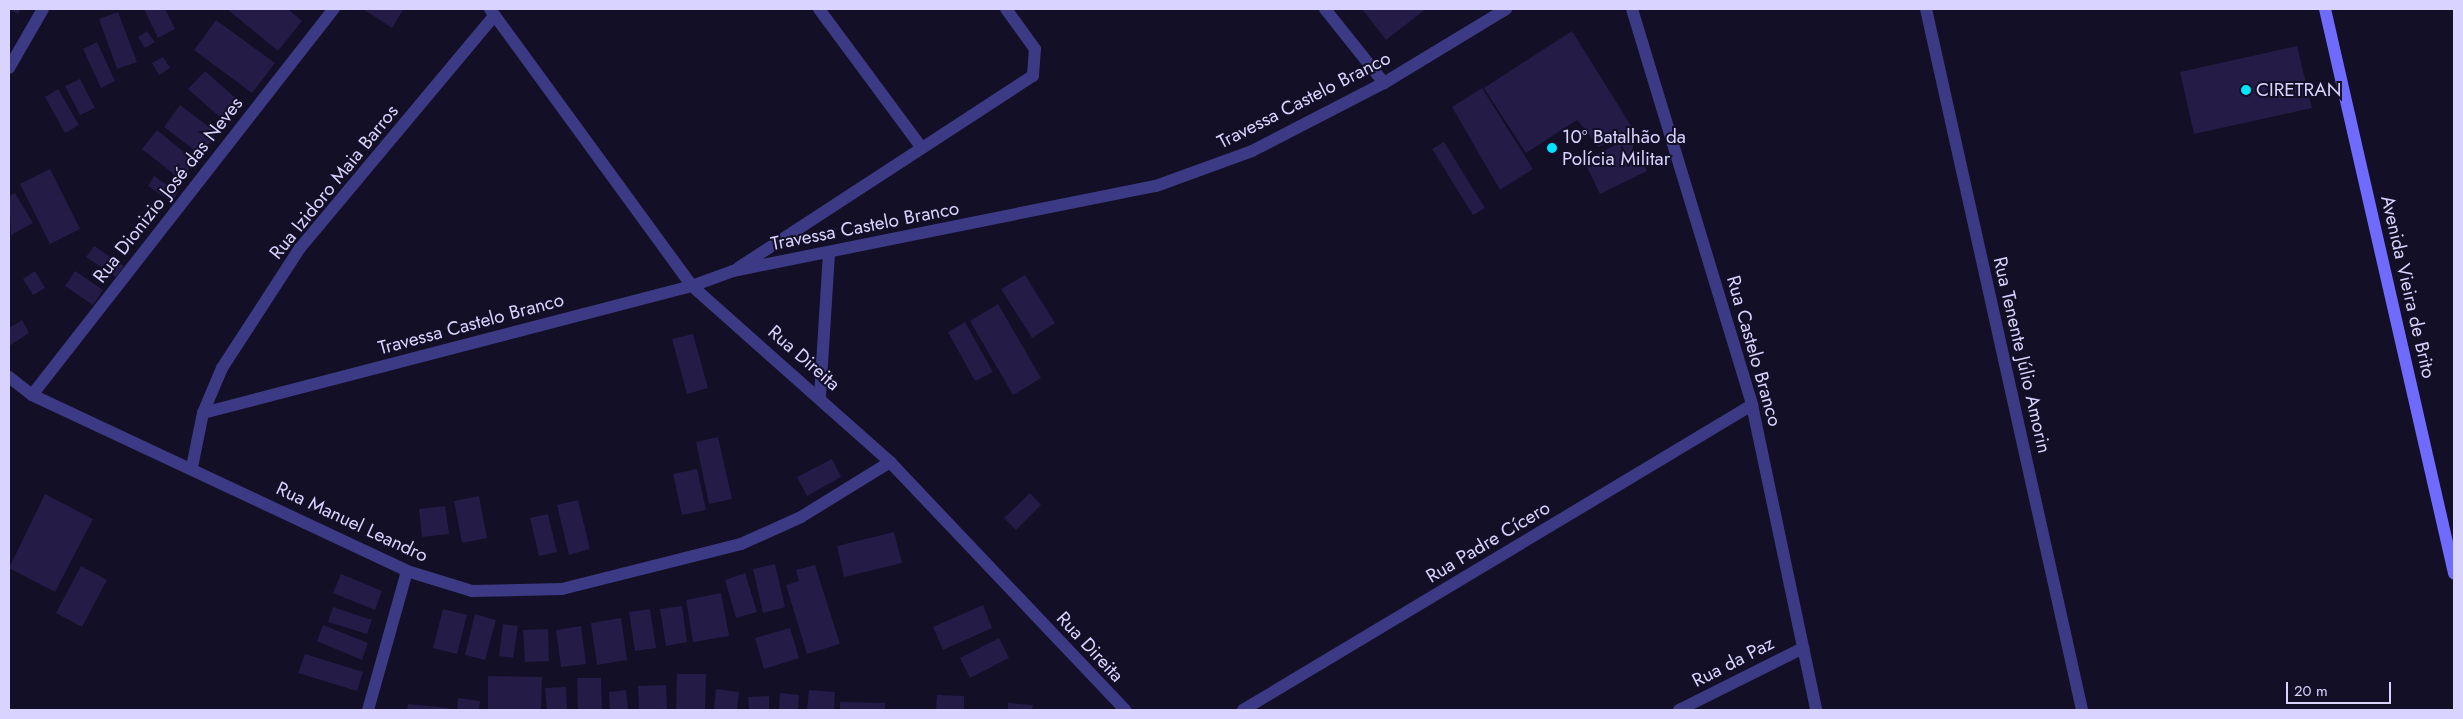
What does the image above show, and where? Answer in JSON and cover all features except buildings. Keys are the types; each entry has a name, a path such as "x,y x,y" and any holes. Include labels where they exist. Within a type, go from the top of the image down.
{"main road":[{"name":"Avenida Vieira de Brito","path":"2325,9 2454,573"}],"street":[{"path":"9,68 43,9"},
{"name":"Rua Dionizio José das Neves","path":"32,395 334,9"},
{"path":"819,9 920,147"},
{"path":"733,271 920,147 1033,76 1038,60 1006,9"},
{"path":"1325,9 1384,83"},
{"name":"Travessa Castelo Branco","path":"203,413 692,286 733,271 829,254 1156,186 1252,151 1384,83 1506,9"},
{"name":"Rua Castelo Branco","path":"1632,9 1752,405 1816,710"},
{"name":"Rua Tenente Júlio Amorin","path":"1926,9 2082,710"},
{"name":"Rua Direita","path":"492,12 692,286 820,396 890,462 1125,710"},
{"name":"Rua Izidoro Maia Barros","path":"192,467 203,413 222,368 300,248 492,12"},
{"path":"820,396 829,254"},
{"name":"Rua Manuel Leandro","path":"9,377 32,395 192,467 407,571 472,591 562,589 741,544 801,517 890,462"},
{"name":"Rua Padre Cícero","path":"1243,710 1752,405"},
{"path":"368,710 407,571"},
{"name":"Rua da Paz","path":"1679,710 1803,648"}],"place":[{"name":"CIRETRAN","path":"2246,90"},
{"name":"10º Batalhão da Polícia Militar","path":"1552,148"}]}
